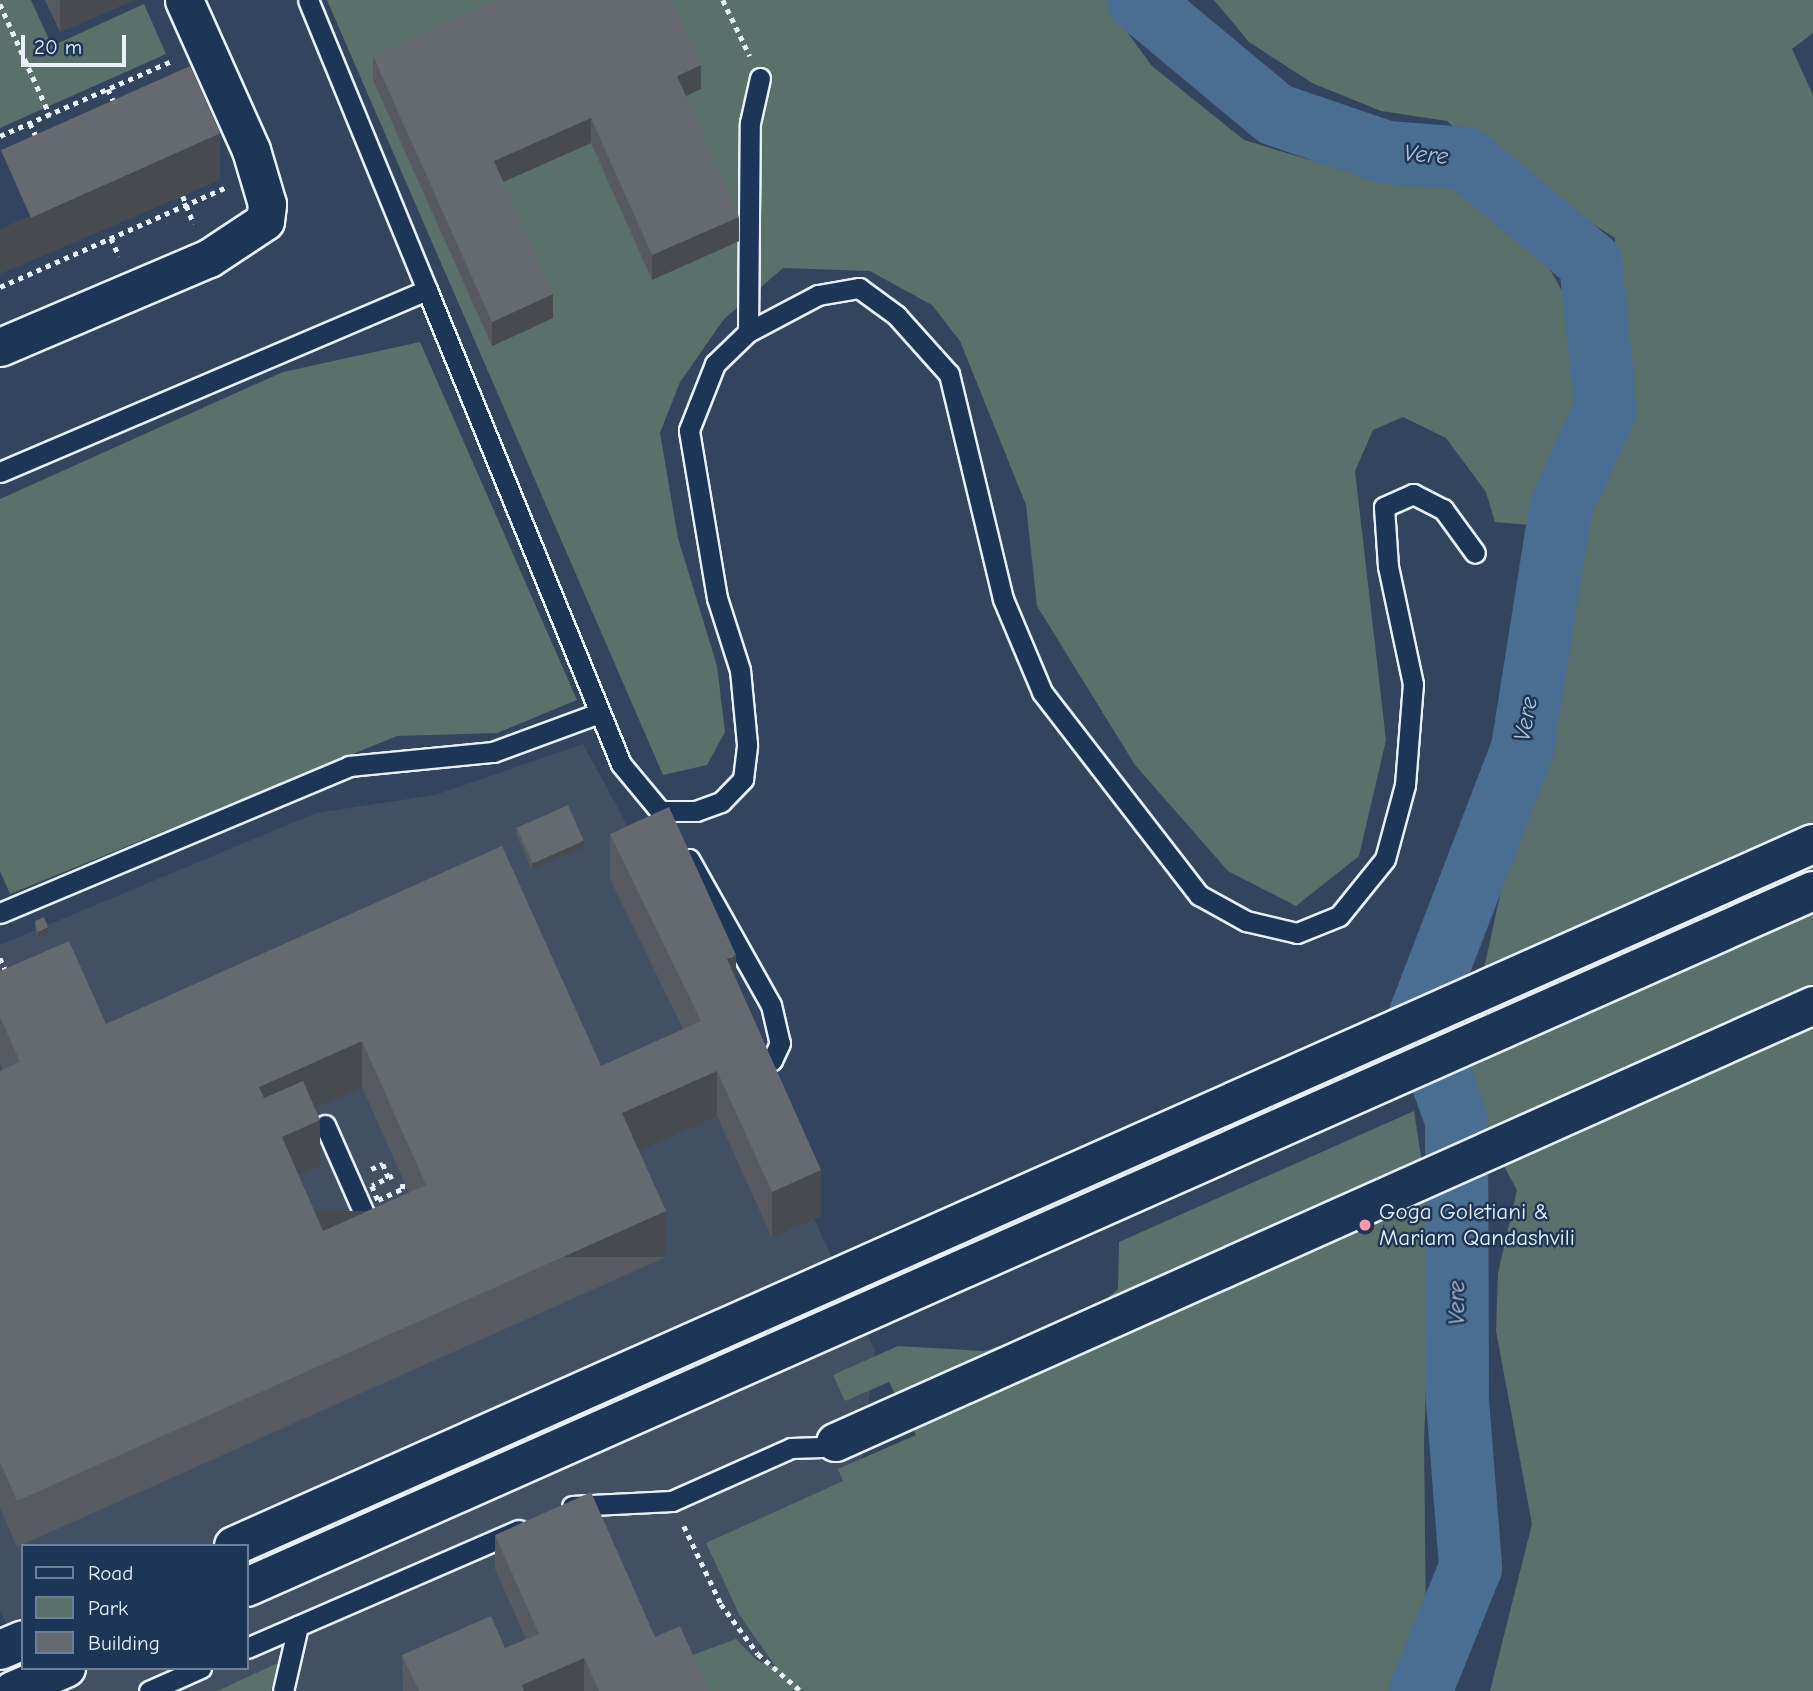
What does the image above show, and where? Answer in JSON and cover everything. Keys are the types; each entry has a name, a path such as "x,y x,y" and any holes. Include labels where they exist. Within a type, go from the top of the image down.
{"main road":[{"path":"238,1544 1813,844"},
{"path":"248,1587 878,1304 1813,891"},
{"path":"0,1650 21,1641"},
{"path":"13,1691 61,1670"}],"street":[{"path":"0,347 218,254 265,221 267,204 251,150 184,0"},
{"path":"829,1444 1813,1005"}],"lane":[{"path":"308,0 621,764 660,811 771,1005 780,1044 772,1060 755,1070"},
{"path":"748,332 750,123 760,78"},
{"path":"660,811 696,811 721,802 743,779 747,744 740,670 718,598 690,430 715,364 748,332 818,295 859,288 896,315 949,374 1003,599 1042,692 1199,895 1246,921 1297,933 1339,916 1385,859 1405,785 1413,684 1388,566 1384,508 1413,494 1443,509 1475,553"},
{"path":"0,472 427,290"},
{"path":"0,913 349,766 493,752 599,713"},
{"path":"325,1125 376,1240 398,1230"},
{"path":"248,1648 584,1501 672,1501 791,1448 829,1444"},
{"path":"283,1691 298,1626"},
{"path":"149,1691 196,1670"}],"path":[{"path":"723,0 760,78"},
{"path":"0,4 50,114"},
{"path":"174,47 184,71"},
{"path":"0,136 179,58"},
{"path":"108,89 119,113"},
{"path":"30,123 41,147"},
{"path":"0,287 232,185 227,172"},
{"path":"80,240 84,250"},
{"path":"0,958 12,985"},
{"path":"393,1176 372,1186 378,1200 404,1188 404,1182"},
{"path":"398,1189 404,1182 414,1181"},
{"path":"692,1544 743,1634 801,1691"}],"shaded area":[{"path":"583,744 661,887 875,1351 858,1487 858,1691 40,1691 30,1670 248,1670 248,1544 21,1544 21,1652 0,1611 0,945 316,813 435,795"}],"green space":[{"path":"0,0 31,0 52,46 144,4 166,54 0,128"},
{"path":"327,0 1113,0 1119,21 1152,66 1244,140 1310,160 1468,188 1528,231 1565,296 1582,398 1542,526 1495,522 1486,492 1446,438 1403,417 1373,430 1355,471 1386,740 1359,856 1296,906 1228,871 1135,765 1037,606 1026,505 960,341 932,305 870,271 783,268 724,319 680,382 660,433 678,538 717,666 725,732 707,765 663,775"},
{"path":"1214,0 1813,0 1813,33 1792,49 1813,95 1813,1691 1490,1691 1532,1524 1496,1331 1498,1273 1517,1190 1470,1103 1465,1055 1583,517 1622,379 1615,238 1488,157 1447,121 1381,111 1312,83 1249,42"},
{"path":"420,342 577,700 497,733 397,736 10,894 0,871 0,499 283,372"},
{"path":"1414,1111 1432,1227 1424,1442 1426,1619 1404,1691 702,1691 687,1657 736,1639 757,1661 776,1667 740,1616 706,1543 843,1481 838,1469 916,1435 889,1382 845,1401 833,1375 898,1346 984,1351 1084,1318 1118,1289 1119,1242"},
{"path":"278,1663 271,1691 217,1691"}],"building":[{"path":"497,0 672,0 701,65 677,76 739,217 652,255 591,118 494,161 553,294 492,322 373,56"},
{"path":"190,66 220,134 31,218 1,150"},
{"path":"568,805 584,841 533,863 517,828"},
{"path":"669,807 736,955 727,959 821,1170 772,1192 717,1071 622,1113 666,1211 17,1501 0,1462 0,1071 20,1062 0,1017 0,971 69,941 106,1024 502,846 601,1066 701,1021 610,834","holes":["362,1041 426,1185 323,1231 282,1137 320,1120 303,1081 264,1098 259,1087"]},
{"path":"44,917 48,927 38,932 35,921"},
{"path":"591,1492 655,1637 680,1626 709,1691 599,1691 584,1658 522,1685 524,1691 419,1691 402,1655 491,1616 505,1648 539,1634 495,1535"}],"waterway":[{"name":"Vere","path":"1138,0 1275,114 1386,152 1465,158 1590,262 1605,408 1560,508 1522,748 1419,1016 1456,1120 1457,1400 1470,1567 1420,1691"}],"place":[{"name":"Goga Goletiani & Mariam Qandashvili","path":"1365,1225"}]}
